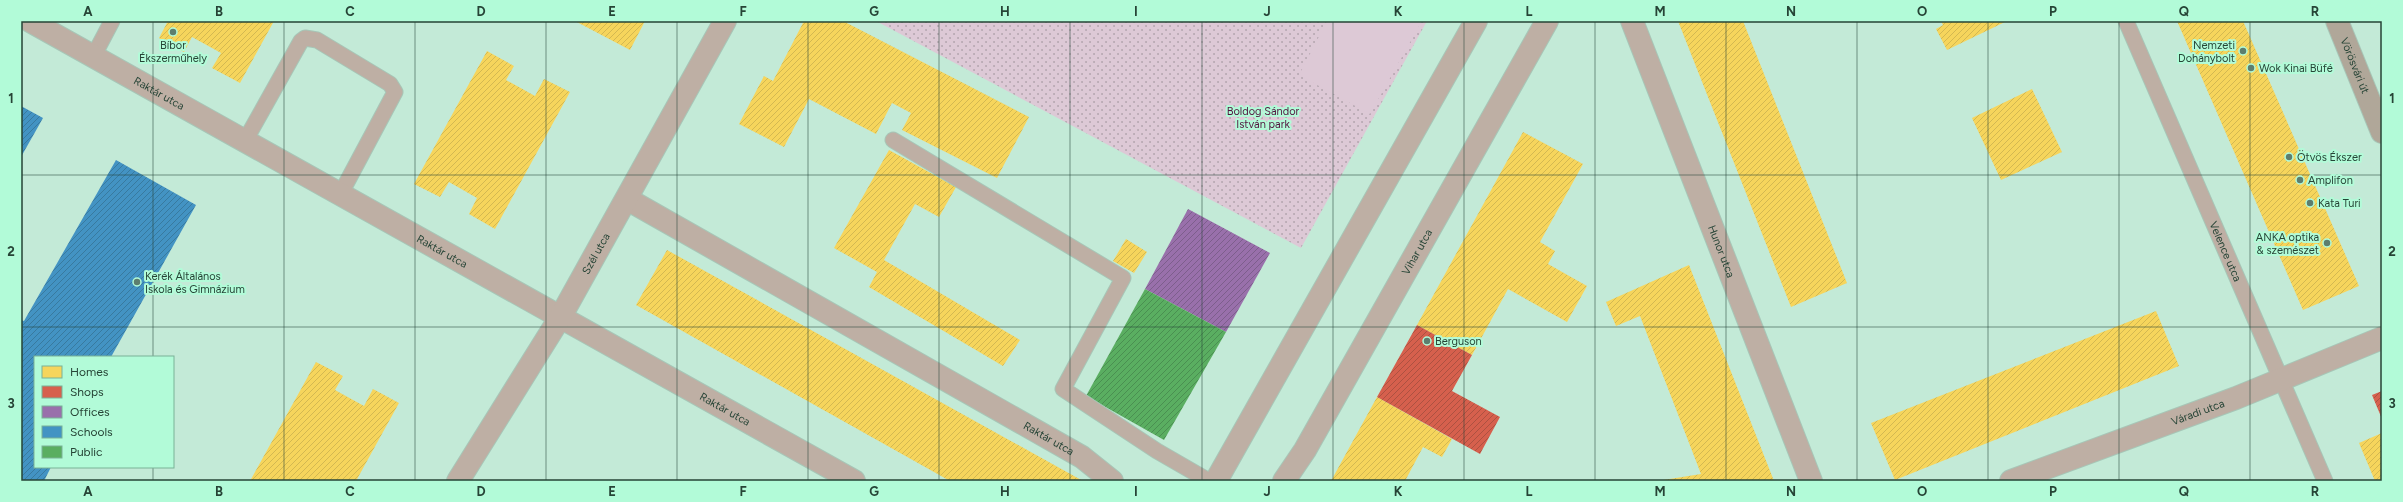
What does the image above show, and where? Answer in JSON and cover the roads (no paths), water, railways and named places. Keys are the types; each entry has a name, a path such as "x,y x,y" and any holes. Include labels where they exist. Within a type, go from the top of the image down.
{"main road":[{"name":"Vörösvári út","path":"2337,21 2382,132"},
{"path":"2360,76 2382,110"}],"street":[{"name":"Raktár utca","path":"30,21 340,195 561,316 854,481"},
{"name":"Szél utca","path":"464,479 561,316 725,21"},
{"path":"1216,481 1476,21"},
{"name":"Vihar utca","path":"1284,481 1305,450 1547,21"},
{"name":"Hunor utca","path":"1632,21 1811,481"},
{"name":"Raktár utca","path":"627,199 1082,456 1112,481"},
{"name":"Váradi utca","path":"2011,481 2282,380 2382,338"}],"lane":[{"path":"93,57 112,21"},
{"name":"Velence utca","path":"2126,21 2325,481"},
{"path":"245,141 301,41 305,38 317,40 390,84 396,92 340,195"},
{"path":"893,140 1123,278 1063,389 1157,451 1209,481"}],"place":[{"name":"Bíbor Ékszerműhely","path":"173,32"},
{"name":"Nemzeti Dohánybolt","path":"2243,51"},
{"name":"Wok Kinai Büfé","path":"2251,68"},
{"name":"Ötvös Ékszer","path":"2289,157"},
{"name":"Amplifon","path":"2300,180"},
{"name":"Kata Turi","path":"2310,203"},
{"name":"ANKA optika & szemészet","path":"2327,243"},
{"name":"Kerék Általános Iskola és Gimnázium","path":"137,282"},
{"name":"Berguson","path":"1427,341"}],"park label":[{"name":"Boldog Sándor István park","path":"1263,117"}]}
